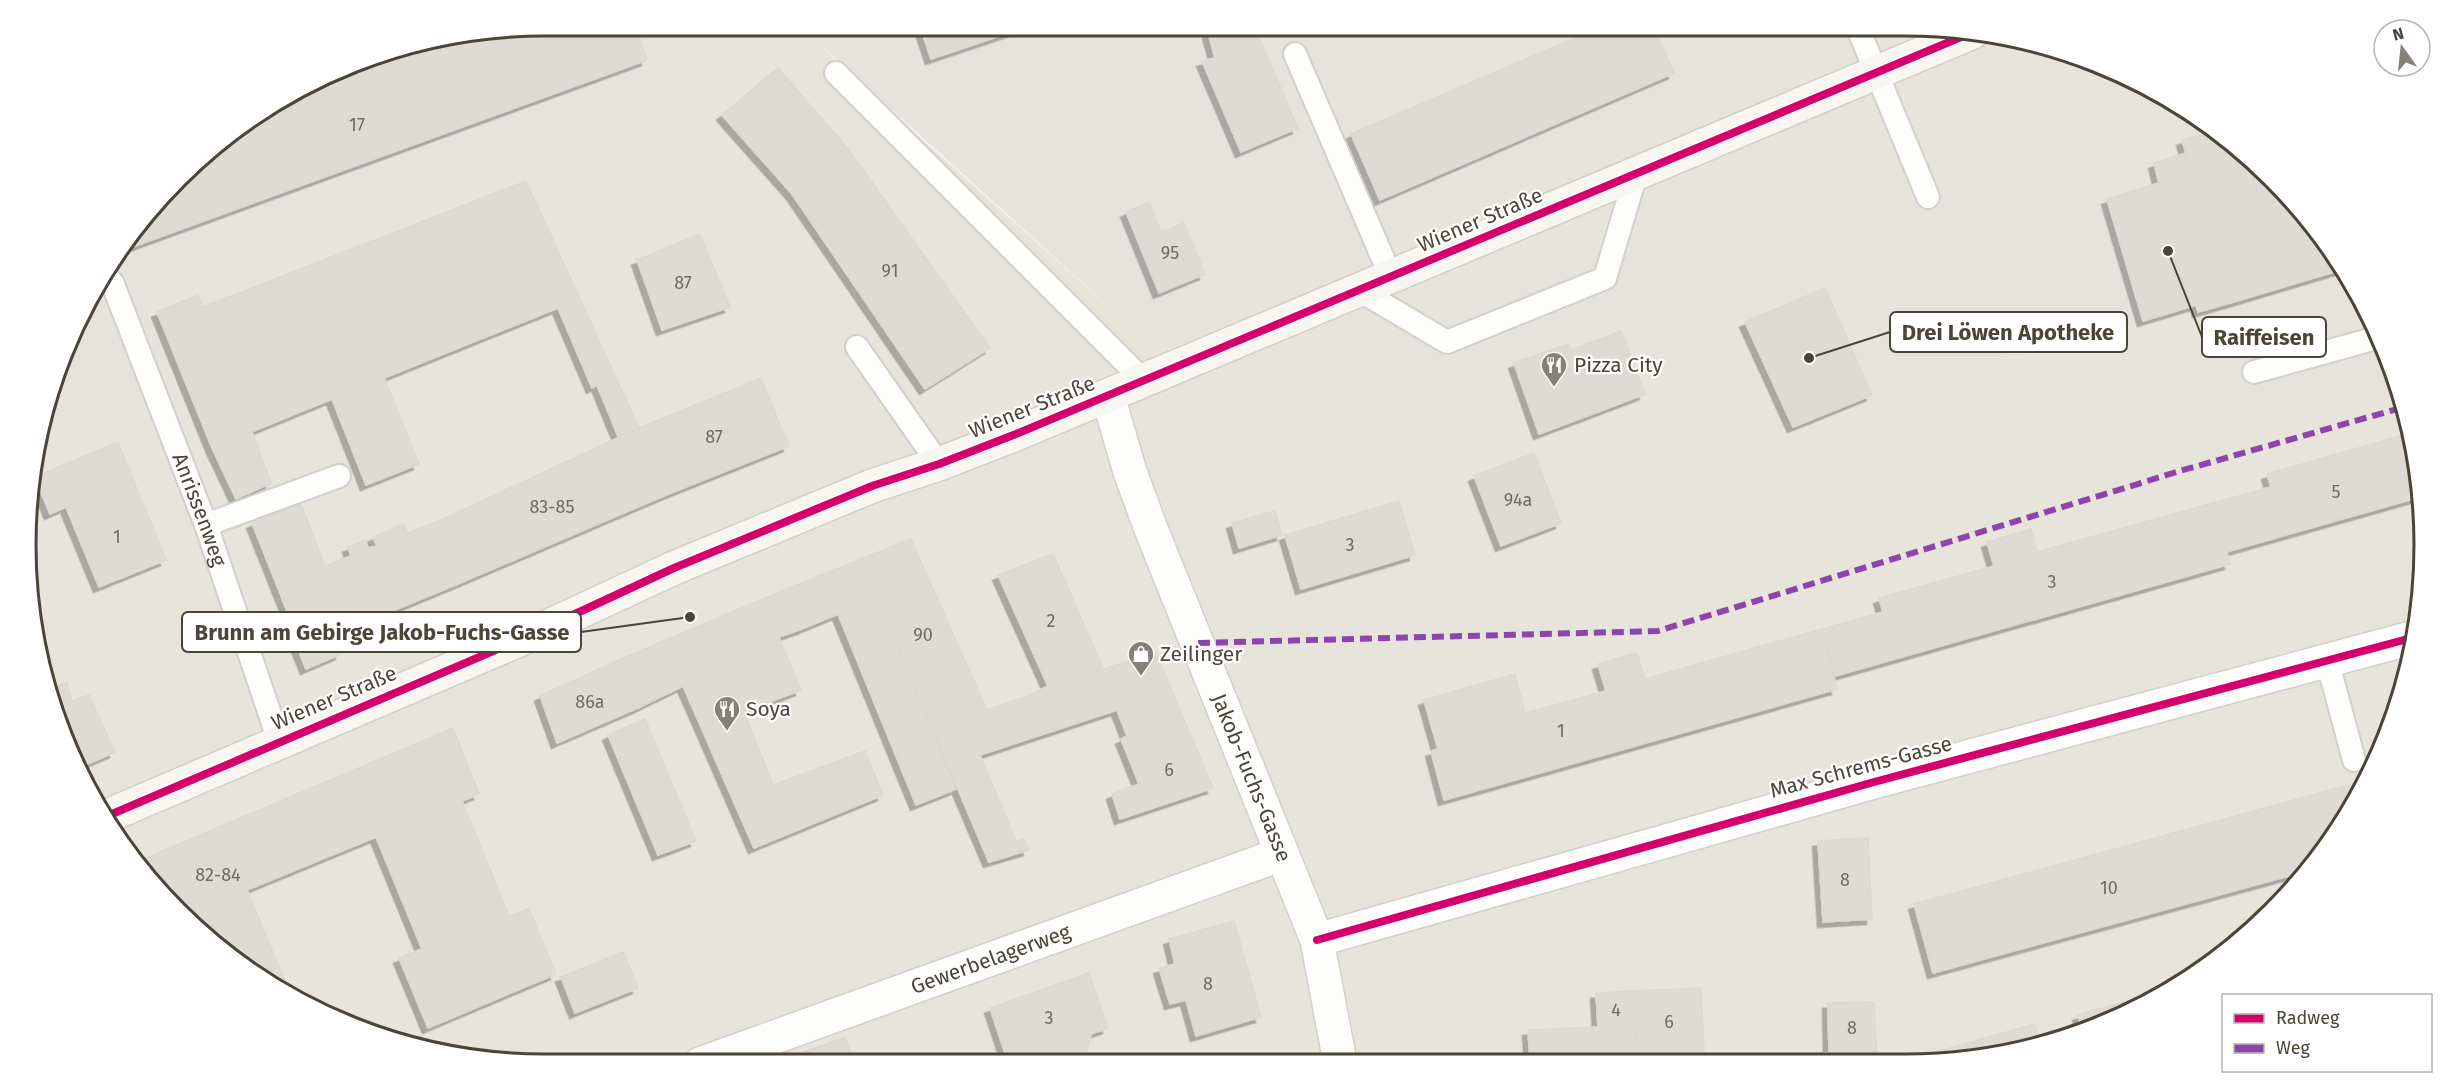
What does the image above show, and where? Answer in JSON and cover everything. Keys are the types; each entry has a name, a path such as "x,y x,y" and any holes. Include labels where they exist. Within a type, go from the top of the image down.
{"main road":[{"name":"Wiener Straße","path":"113,814 519,640 674,568 872,486 939,465 1108,396 1957,39"}],"street":[{"name":"Jakob-Fuchs-Gasse","path":"1108,396 1130,472 1151,529 1317,940 1338,1054"},
{"name":"Max Schrems-Gasse","path":"1317,940 1874,782 2405,640"},
{"name":"Gewerbelagerweg","path":"728,1054 1282,854"}],"lane":[{"path":"1861,36 1928,197"},
{"path":"1295,54 1391,277"},
{"path":"836,73 1144,381"},
{"path":"1359,290 1447,342 1605,278 1636,174"},
{"name":"Anrissenweg","path":"112,282 206,525 279,741"},
{"path":"2254,372 2371,340"},
{"path":"857,347 939,465"},
{"path":"206,525 339,476"},
{"path":"2327,660 2354,759"}],"shaded area":[{"path":"545,36 793,36 690,112 146,307 181,399 44,459 53,413 75,350 104,290 122,262 162,209 209,162 235,141 290,104 320,88 381,63 413,53 479,40"},
{"path":"793,36 811,36 1148,342 1895,36 1971,40 2037,53 2069,63 2130,88 2160,104 2215,141 2241,162 2288,209 2309,235 2346,291 2362,320 2387,381 2397,413 2410,479 2414,545 2413,578 2410,611 2397,677 2387,709 2362,770 2328,828 2288,881 2241,928 2215,949 2160,986 2130,1002 2069,1027 2037,1037 1971,1050 1905,1054 545,1054 479,1050 446,1044 381,1027 320,1002 262,968 209,928 162,881 122,828 88,770 63,709 46,644 37,578 37,512 44,459 180,399 146,307 690,112"},
{"path":"811,36 1895,36 1148,342"},
{"path":"2111,80 2160,104 2204,133 2096,166 2143,321 1872,395 1825,288 1745,322 1716,246 1889,176 1904,207 1969,178 1957,146"},
{"path":"1662,233 1741,436 1693,454 1633,300 1437,375 1472,468 1427,486 1372,345"},
{"path":"2345,289 2362,320 2392,398 2256,439 2223,326"},
{"path":"83,332 113,402 50,429 63,381"},
{"path":"1408,693 1440,802 1379,820 1348,711"}],"building":[{"path":"545,36 639,36 647,60 133,247 162,209 185,185 235,141 290,104 320,88 381,63 413,53 479,40"},
{"path":"923,36 999,36 931,59"},
{"path":"1209,36 1258,36 1298,128 1241,152 1202,61 1215,58"},
{"path":"1580,36 1657,36 1674,73 1380,200 1351,134"},
{"path":"778,68 849,150 990,348 925,389 792,194 722,115"},
{"path":"2204,133 2241,162 2288,209 2334,272 2230,303 2182,140"},
{"path":"2186,153 2230,303 2198,312 2196,305 2143,321 2107,199 2159,183 2154,163"},
{"path":"526,181 639,428 618,436 597,385 592,388 558,308 384,378 419,464 366,485 332,399 212,448 157,312 198,295 203,307"},
{"path":"1149,202 1161,233 1184,223 1205,274 1159,293 1126,212"},
{"path":"700,234 730,307 662,330 637,260"},
{"path":"1825,288 1872,395 1793,427 1745,322"},
{"path":"1621,331 1645,394 1595,413 1571,350"},
{"name":"Pizza City","path":"1569,344 1595,413 1539,434 1514,363"},
{"path":"761,378 789,446 666,495 639,428"},
{"path":"639,428 666,495 465,581 441,520"},
{"path":"252,432 271,483 236,499 212,448"},
{"path":"2402,436 2412,499 2226,552 2213,503 2271,487 2267,474"},
{"path":"118,442 166,560 99,587 66,507 50,514 39,487 41,475"},
{"path":"1534,453 1561,523 1501,546 1474,476"},
{"path":"1399,501 1415,555 1301,589 1285,535"},
{"path":"2213,503 2230,564 1835,676 1822,629 1883,612 1879,598 1994,566 1987,542 2031,529 2037,552"},
{"path":"301,504 325,566 351,556 348,547 365,540 368,548 377,546 373,537 404,524 407,533 441,520 465,581 334,635 341,654 306,669 294,639 297,636 252,523"},
{"path":"1275,511 1282,535 1239,548 1232,523"},
{"path":"911,539 987,710 932,728 861,559"},
{"path":"1053,554 1103,668 1048,686 998,575"},
{"path":"861,559 956,789 916,805 838,614 802,629 782,591"},
{"name":"Soya","path":"782,591 802,629 779,637 801,690 744,712 773,785 865,751 883,795 754,848 683,686 640,707 621,659"},
{"path":"1822,629 1837,689 1444,800 1431,751 1438,749 1424,700 1515,674 1525,713 1606,691 1598,664 1637,653 1645,679"},
{"path":"1156,653 1213,788 1120,819 1112,794 1139,784 1121,739 1127,736 1117,710 980,755 1016,841 1024,839 1029,850 989,862 932,728 1028,696 1048,686"},
{"path":"621,659 640,707 557,743 540,696"},
{"path":"67,682 72,701 89,695 115,752 86,765 56,686"},
{"path":"645,719 696,841 658,855 608,735"},
{"path":"453,728 479,794 462,801 509,916 529,909 556,974 428,1028 399,958 422,949 376,837 247,890 286,983 235,949 209,928 162,881 144,859"},
{"path":"2355,783 2328,828 2293,875 1933,973 1914,904"},
{"path":"1868,838 1872,919 1823,922 1818,841"},
{"path":"1234,921 1261,1017 1196,1036 1186,1000 1170,1004 1159,968 1175,964 1169,939"},
{"path":"623,952 638,988 575,1013 561,977"},
{"path":"1089,973 1108,1028 1091,1034 1086,1053 1082,1054 1005,1054 990,1008"},
{"path":"1701,988 1704,1052 1637,1054 1633,991"},
{"path":"1633,991 1637,1054 1530,1054 1528,1030 1598,1027 1596,993"},
{"path":"2136,999 2080,1023 2078,1015"},
{"path":"1874,1002 1877,1054 1816,1054 1829,1053 1828,1003"},
{"path":"2035,1024 2038,1037 1971,1050 1931,1053"},
{"path":"845,1037 851,1054 799,1054"}],"marked path":[{"path":"1198,643 1658,631 2180,471 2396,409"}],"cycle path":[{"path":"113,814 519,640 674,568 872,486 939,464 1016,434 1957,39"},
{"path":"1317,940 1874,782 2405,640"}],"place":[{"name":"Raiffeisen","path":"2168,251"},
{"name":"Drei Löwen Apotheke","path":"1809,358"},
{"name":"Pizza City","path":"1554,388"},
{"name":"Brunn am Gebirge Jakob-Fuchs-Gasse","path":"690,617"},
{"name":"Zeilinger","path":"1141,677"},
{"name":"Soya","path":"727,732"}]}
